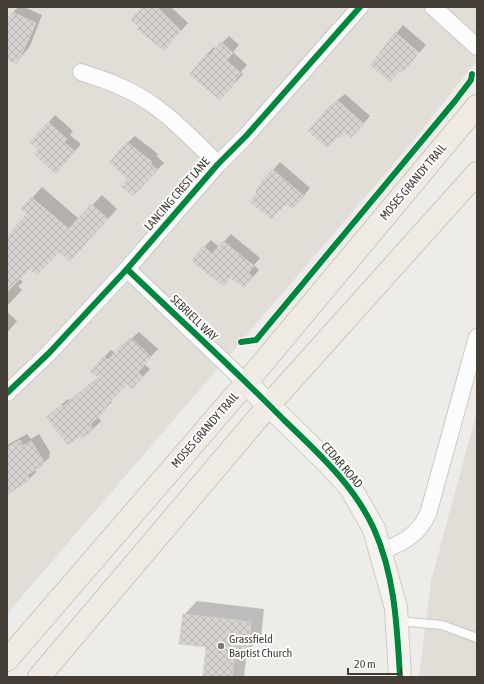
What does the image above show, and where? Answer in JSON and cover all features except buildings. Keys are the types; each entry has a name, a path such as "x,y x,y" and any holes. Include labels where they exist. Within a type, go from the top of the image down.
{"main road":[{"name":"MOSES GRANDY TRAIL","path":"7,660 246,383 477,106"},
{"path":"39,677 269,405 477,173"}],"street":[{"name":"LANCING CREST LANE","path":"7,392 49,353 127,269 218,164 246,136 360,7"},
{"path":"433,7 477,47"},
{"path":"82,72 120,86 154,105 170,118 218,164"},
{"name":"SEBRIELL WAY","path":"127,269 246,383"},
{"path":"382,551 403,543 417,533 428,514 477,337"},
{"name":"CEDAR ROAD","path":"246,383 350,487 374,529 382,551 396,608 400,677"}],"lane":[{"path":"397,621 442,625 477,638"}],"shaded area":[{"path":"7,7 477,7 477,60 414,140 7,614"},
{"path":"477,411 477,677 419,677 431,581"}],"cycle path":[{"path":"7,393 49,353 127,269 218,164 246,136 360,7"},
{"path":"241,342 256,340 455,101 471,80 472,74"},
{"path":"127,269 310,445 334,470 356,498 374,529 381,547 391,583 398,639 400,677"}],"place":[{"name":"Grassfield Baptist Church","path":"221,646"}]}
